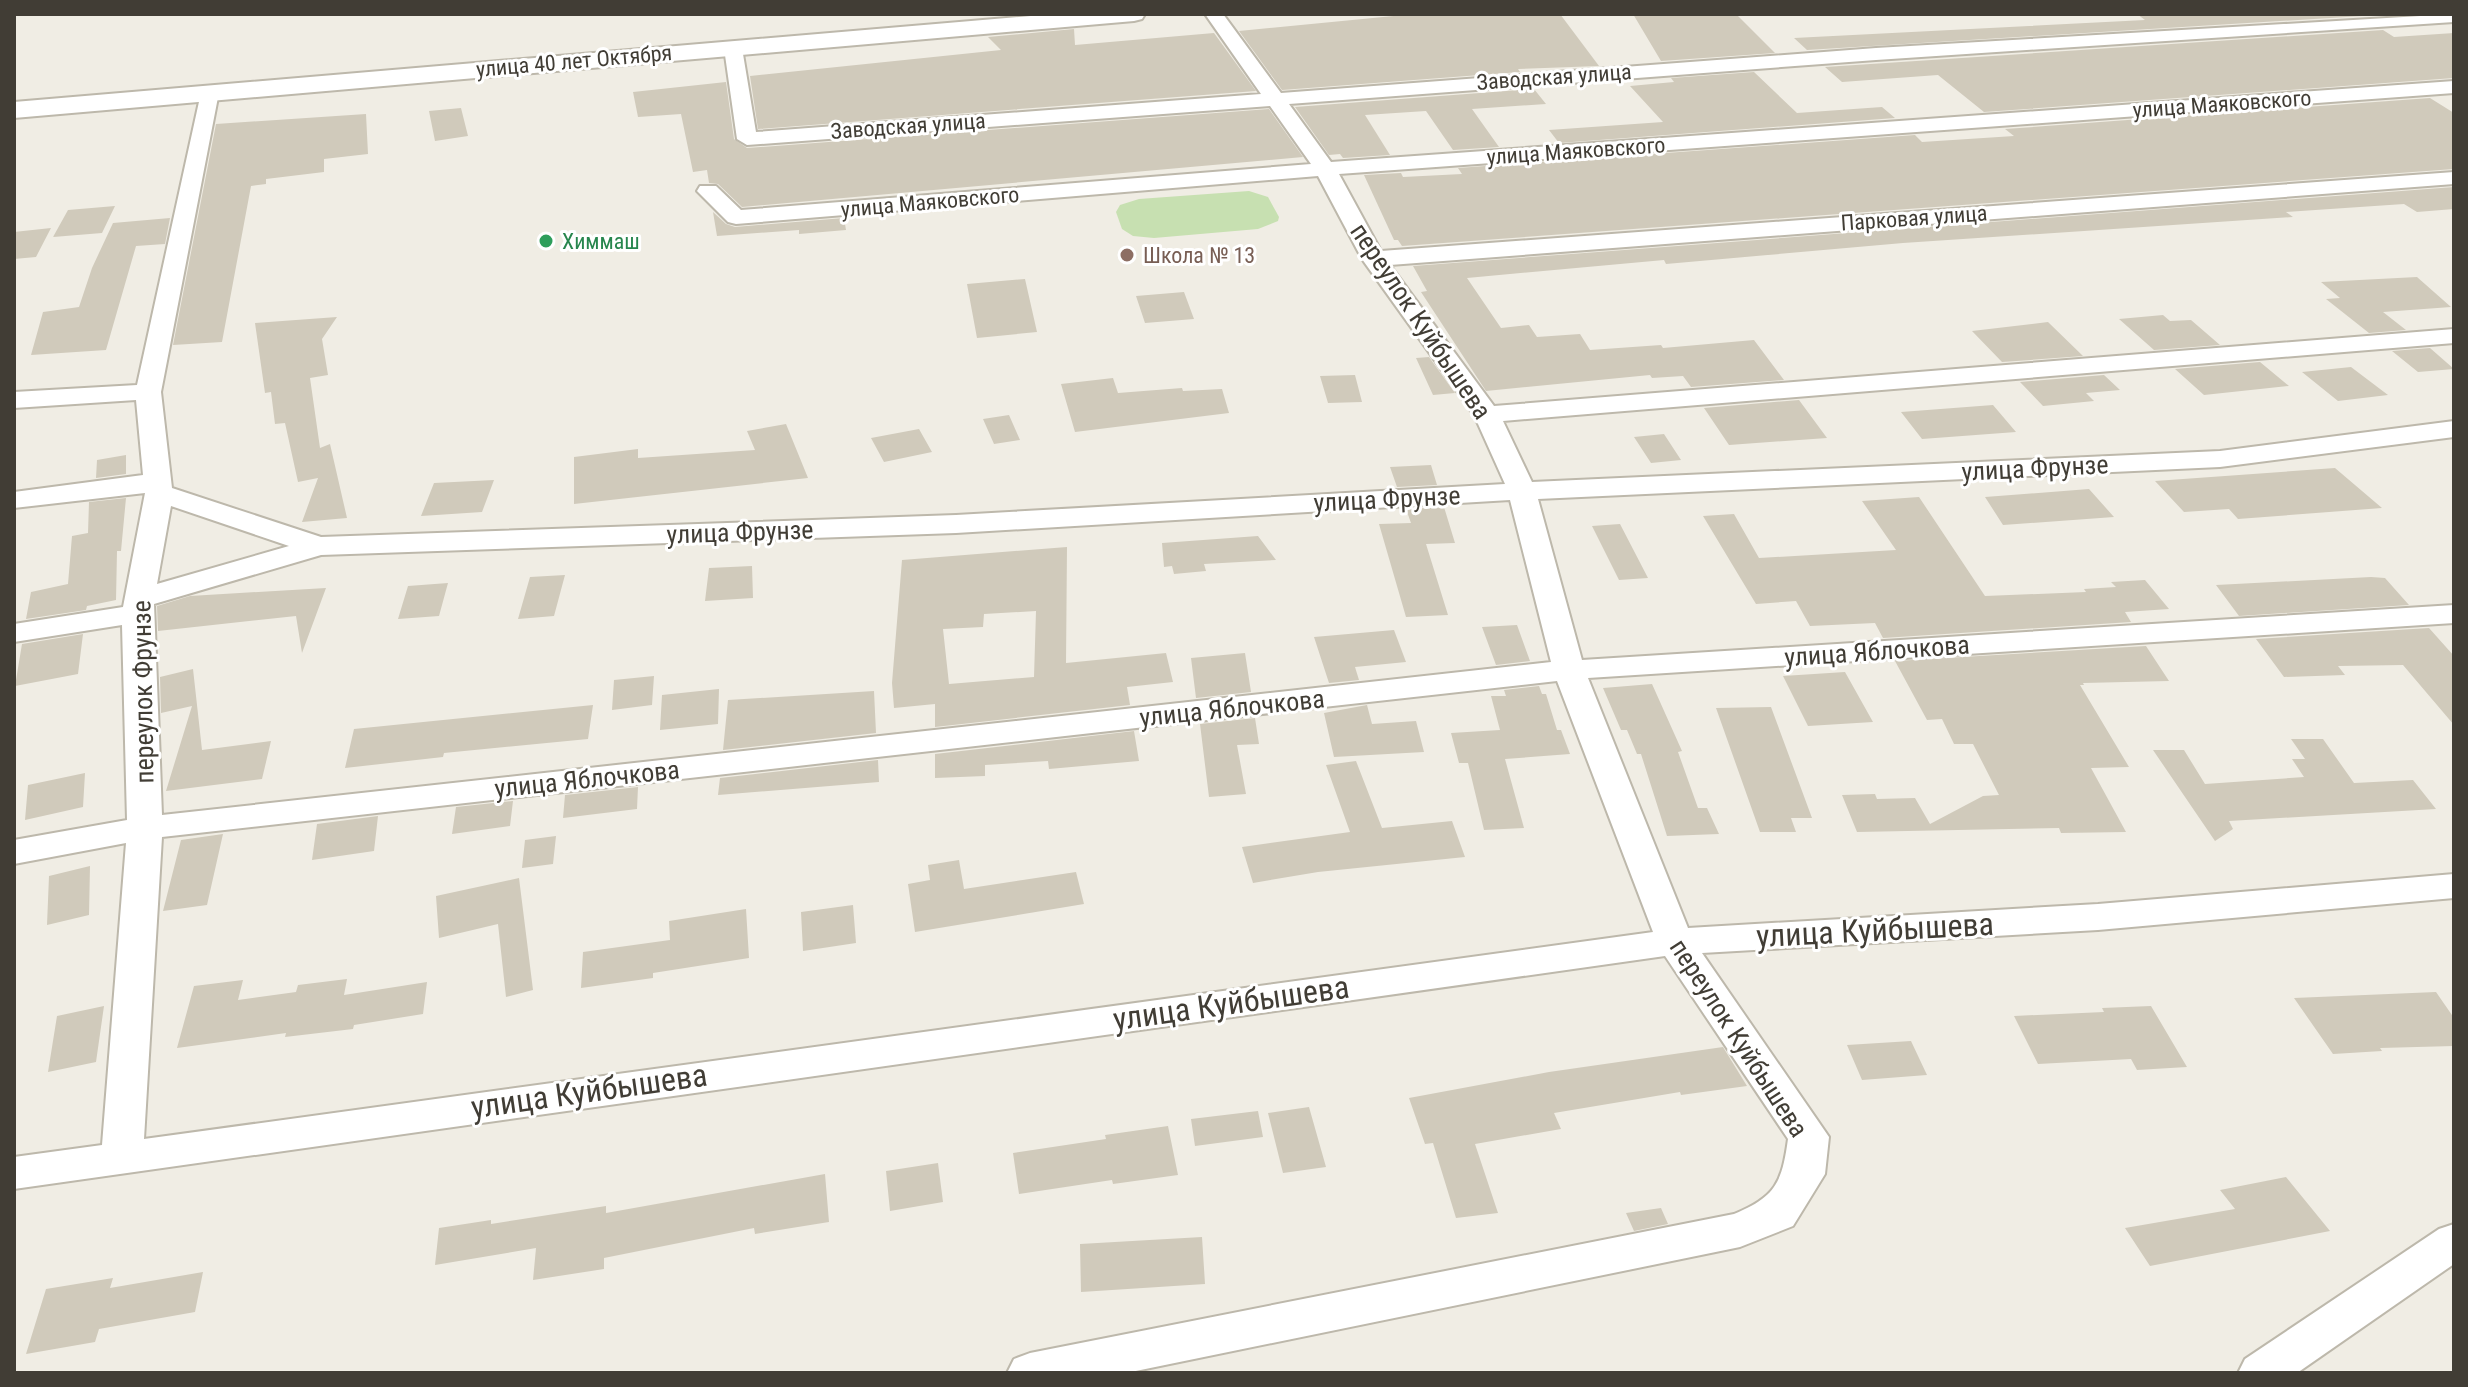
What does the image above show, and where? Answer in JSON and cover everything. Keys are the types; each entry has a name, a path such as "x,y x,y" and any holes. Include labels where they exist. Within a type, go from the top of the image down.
{"street":[{"name":"улица 40 лет Октября","path":"14,110 733,48 1018,19 1134,14"},
{"name":"переулок Куйбышева","path":"1030,1373 1740,1230 1778,1214 1804,1174 1809,1137 1675,942 1569,670 1522,491 1487,414 1374,259 1325,169 1214,14"},
{"name":"Заводская улица","path":"733,48 747,139 1876,54 2454,17"},
{"name":"улица Маяковского","path":"708,191 736,217 1325,169 2454,87"},
{"name":"переулок Фрунзе","path":"122,1156 145,828 138,606 158,487 148,392 209,92"},
{"name":"Парковая улица","path":"1374,259 2454,178"},
{"path":"1487,414 2454,336"},
{"path":"14,400 148,392"},
{"name":"улица Фрунзе","path":"14,633 138,606 319,546 956,524 1522,491 2220,459 2454,429"},
{"path":"14,500 158,487"},
{"name":"улица Фрунзе","path":"158,487 319,546"},
{"name":"улица Яблочкова","path":"14,852 145,828 1569,670 2454,614"},
{"name":"улица Куйбышева","path":"14,1173 1675,942 2098,917 2454,886"},
{"path":"2261,1373 2454,1241"}],"green space":[{"path":"1249,191 1268,197 1279,217 1278,221 1258,229 1154,238 1133,236 1122,229 1116,212 1120,205 1139,199"}],"building":[{"path":"1414,14 1560,14 1599,66 1518,69 1520,72 1282,90 1239,31"},
{"path":"1633,14 1736,14 1775,53 1661,61"},
{"path":"2137,14 2362,16 1807,50 1794,38 2145,20"},
{"path":"1074,29 1075,45 1214,33 1256,91 758,129 750,76 1001,50 988,37"},
{"path":"2383,30 2394,37 2454,33 2454,78 1984,112 1938,75 1842,82 1825,67"},
{"path":"1754,72 1797,113 1882,107 1895,118 1559,143 1549,130 1663,122 1630,86 1674,82 1671,78"},
{"path":"726,82 734,139 747,148 1269,109 1303,157 742,207 718,184 709,183 707,170 693,172 681,114 638,117 633,92"},
{"path":"1534,89 1546,104 1472,109 1499,147 1453,150 1426,111 1365,115 1390,155 1343,158 1340,154 1329,155 1295,107"},
{"path":"2430,98 2454,113 2454,169 1402,246 1394,240 1364,175 1462,174 1458,168 1915,135 1922,142 2014,136 2005,129"},
{"path":"461,108 468,136 435,141 429,111"},
{"path":"366,114 368,154 324,159 324,172 266,179 266,184 251,186 222,342 173,345 216,124"},
{"path":"2454,187 2454,209 2417,212 2404,204 2286,212 2293,217 1903,243 1666,264 1664,260 1467,278 1501,328 1529,325 1537,337 1580,334 1590,350 1661,345 1663,348 1754,340 1784,380 1691,387 1683,376 1652,378 1650,375 1486,391 1421,292 1427,291 1413,266"},
{"path":"115,206 102,233 53,237 68,210"},
{"path":"713,212 726,224 735,227 844,218 846,230 717,236"},
{"path":"170,218 165,244 136,246 106,350 31,355 43,312 79,307 92,268 113,223"},
{"path":"51,228 36,257 14,259 14,232"},
{"path":"2417,277 2451,307 2383,312 2406,330 2369,333 2326,299 2340,298 2321,282"},
{"path":"1025,279 1037,332 977,338 967,284"},
{"path":"1184,292 1194,319 1145,323 1136,296"},
{"path":"2163,315 2170,321 2191,320 2220,345 2154,350 2119,319"},
{"path":"337,317 322,339 328,375 310,378 320,448 330,444 347,518 302,522 318,478 298,482 285,423 275,424 271,392 265,393 255,323"},
{"path":"2048,322 2083,356 2002,362 1972,331"},
{"path":"2430,348 2454,369 2418,372 2392,351"},
{"path":"1429,357 1455,393 1433,395 1416,358"},
{"path":"2260,362 2289,386 2204,395 2175,369"},
{"path":"2351,367 2388,395 2338,401 2302,372"},
{"path":"1355,375 1362,402 1328,403 1320,376"},
{"path":"2104,375 2120,390 2086,393 2094,401 2043,406 2020,382"},
{"path":"1113,378 1118,393 1182,388 1183,391 1222,389 1229,413 1075,432 1061,384"},
{"path":"1799,400 1827,438 1729,445 1704,408"},
{"path":"1993,405 2016,432 1922,439 1901,412"},
{"path":"1009,415 1020,440 994,444 983,419"},
{"path":"786,424 808,478 574,504 574,457 638,449 638,458 755,450 747,431"},
{"path":"919,429 932,452 884,462 871,438"},
{"path":"1664,434 1681,460 1651,463 1634,437"},
{"path":"126,455 126,474 96,478 97,460"},
{"path":"1431,465 1437,485 1397,487 1390,467"},
{"path":"2335,468 2382,508 2238,519 2229,509 2184,512 2155,481"},
{"path":"494,480 482,512 421,516 434,483"},
{"path":"2089,489 2114,517 2003,525 1985,497"},
{"path":"1919,497 1985,596 2086,592 2084,589 2116,587 2111,582 2145,580 2169,609 2125,612 2131,622 1883,638 1875,623 1810,626 1796,601 1756,604 1703,516 1734,514 1759,558 1896,550 1862,501"},
{"path":"126,498 121,551 117,551 116,600 87,606 86,610 26,619 31,592 68,584 72,536 88,533 89,502"},
{"path":"1444,507 1455,543 1426,544 1448,615 1406,617 1379,524 1411,523 1406,509"},
{"path":"1620,524 1648,578 1619,580 1592,526"},
{"path":"1258,536 1276,560 1204,564 1206,571 1174,574 1172,566 1164,567 1162,543"},
{"path":"1067,547 1066,663 1166,653 1173,682 1127,687 1130,705 935,727 935,704 894,708 892,683 902,560","holes":["1036,611 1034,677 949,684 943,629 983,627 984,614"]},
{"path":"752,566 753,598 705,601 709,568"},
{"path":"565,575 554,616 518,619 530,577"},
{"path":"2385,578 2409,605 2239,616 2216,585"},
{"path":"448,583 439,616 398,619 408,586"},
{"path":"326,588 302,653 296,616 158,631 157,606 190,596"},
{"path":"1517,625 1530,661 1496,665 1482,627"},
{"path":"2429,628 2454,656 2454,725 2403,665 2338,666 2345,675 2284,677 2256,639"},
{"path":"1394,630 1406,662 1355,667 1359,680 1329,683 1314,637"},
{"path":"83,634 78,674 15,686 22,644"},
{"path":"2146,646 2169,681 2080,685 2129,767 2091,768 2126,832 2061,833 2059,828 1857,832 1842,795 1875,794 1877,799 1915,798 1930,824 1983,796 1999,795 1973,744 1954,744 1942,719 1927,720 1895,661"},
{"path":"1245,653 1251,692 1196,698 1191,658"},
{"path":"193,669 202,750 271,741 262,779 166,791 192,706 161,713 160,677"},
{"path":"1845,672 1873,722 1808,726 1783,676"},
{"path":"654,676 652,705 612,710 614,680"},
{"path":"1652,684 1682,751 1678,752 1698,808 1707,808 1719,834 1667,836 1641,754 1637,754 1627,730 1621,730 1603,688"},
{"path":"1539,686 1542,694 1546,694 1557,730 1561,730 1570,754 1505,759 1524,828 1484,830 1468,763 1459,763 1451,733 1500,730 1491,696 1506,696 1504,690"},
{"path":"719,689 718,724 660,730 662,695"},
{"path":"874,691 876,733 723,750 728,700"},
{"path":"593,705 588,739 444,753 443,757 345,768 354,729"},
{"path":"1367,705 1372,724 1416,721 1424,752 1334,757 1324,713"},
{"path":"1771,707 1812,818 1791,818 1796,832 1760,832 1716,708"},
{"path":"1255,718 1259,744 1237,745 1246,794 1209,797 1200,724"},
{"path":"1134,731 1139,761 1049,769 1048,761 985,765 985,776 935,778 935,754"},
{"path":"2291,739 2323,739 2354,783 2413,780 2436,809 2229,821 2233,829 2215,841 2153,750 2184,750 2205,784 2304,777 2292,759 2305,759"},
{"path":"878,760 879,782 718,795 720,778"},
{"path":"1356,761 1382,828 1452,821 1465,857 1318,872 1253,883 1242,847 1350,832 1326,765"},
{"path":"85,773 83,807 25,820 28,785"},
{"path":"638,787 637,809 563,818 565,795"},
{"path":"513,801 510,826 452,834 456,807"},
{"path":"378,816 374,851 312,860 317,824"},
{"path":"223,834 207,905 163,911 181,840"},
{"path":"556,836 553,864 522,868 525,840"},
{"path":"959,860 964,889 1076,872 1084,904 915,932 908,884 930,880 928,865"},
{"path":"90,866 89,915 47,925 49,876"},
{"path":"519,878 533,990 506,997 498,924 439,938 436,896"},
{"path":"853,905 856,943 803,951 801,912"},
{"path":"746,909 749,958 653,973 653,978 581,988 583,952 670,940 669,921"},
{"path":"347,979 344,995 427,982 423,1014 354,1025 353,1029 285,1037 286,1033 177,1048 194,986 243,980 238,1000 296,992 298,985"},
{"path":"2436,992 2454,1018 2454,1046 2380,1048 2382,1051 2333,1054 2294,998"},
{"path":"104,1006 96,1062 48,1072 57,1016"},
{"path":"2151,1006 2187,1067 2137,1070 2131,1059 2038,1064 2014,1016 2104,1012 2102,1008"},
{"path":"1911,1041 1927,1075 1862,1080 1847,1045"},
{"path":"1723,1047 1747,1086 1681,1095 1680,1092 1554,1113 1561,1129 1475,1144 1498,1213 1456,1218 1433,1143 1425,1144 1409,1098 1549,1072"},
{"path":"1309,1107 1326,1167 1283,1173 1268,1113"},
{"path":"1258,1111 1263,1137 1195,1146 1191,1119"},
{"path":"1168,1126 1178,1175 1113,1184 1112,1180 1019,1194 1013,1153"},
{"path":"938,1163 943,1202 890,1211 886,1171"},
{"path":"825,1174 829,1222 755,1234 754,1228 604,1258 604,1269 533,1280 536,1248 435,1265 439,1228 491,1220 491,1224 606,1206 606,1213"},
{"path":"2286,1177 2330,1231 2150,1266 2125,1228 2235,1209 2220,1190"},
{"path":"1661,1208 1668,1224 1634,1231 1626,1213"},
{"path":"1202,1237 1205,1284 1081,1292 1080,1244"},
{"path":"203,1272 195,1312 99,1329 95,1342 26,1354 46,1289 113,1278 110,1288"}],"place":[{"name":"Химмаш","path":"546,241"},
{"name":"Школа № 13","path":"1127,255"}]}
